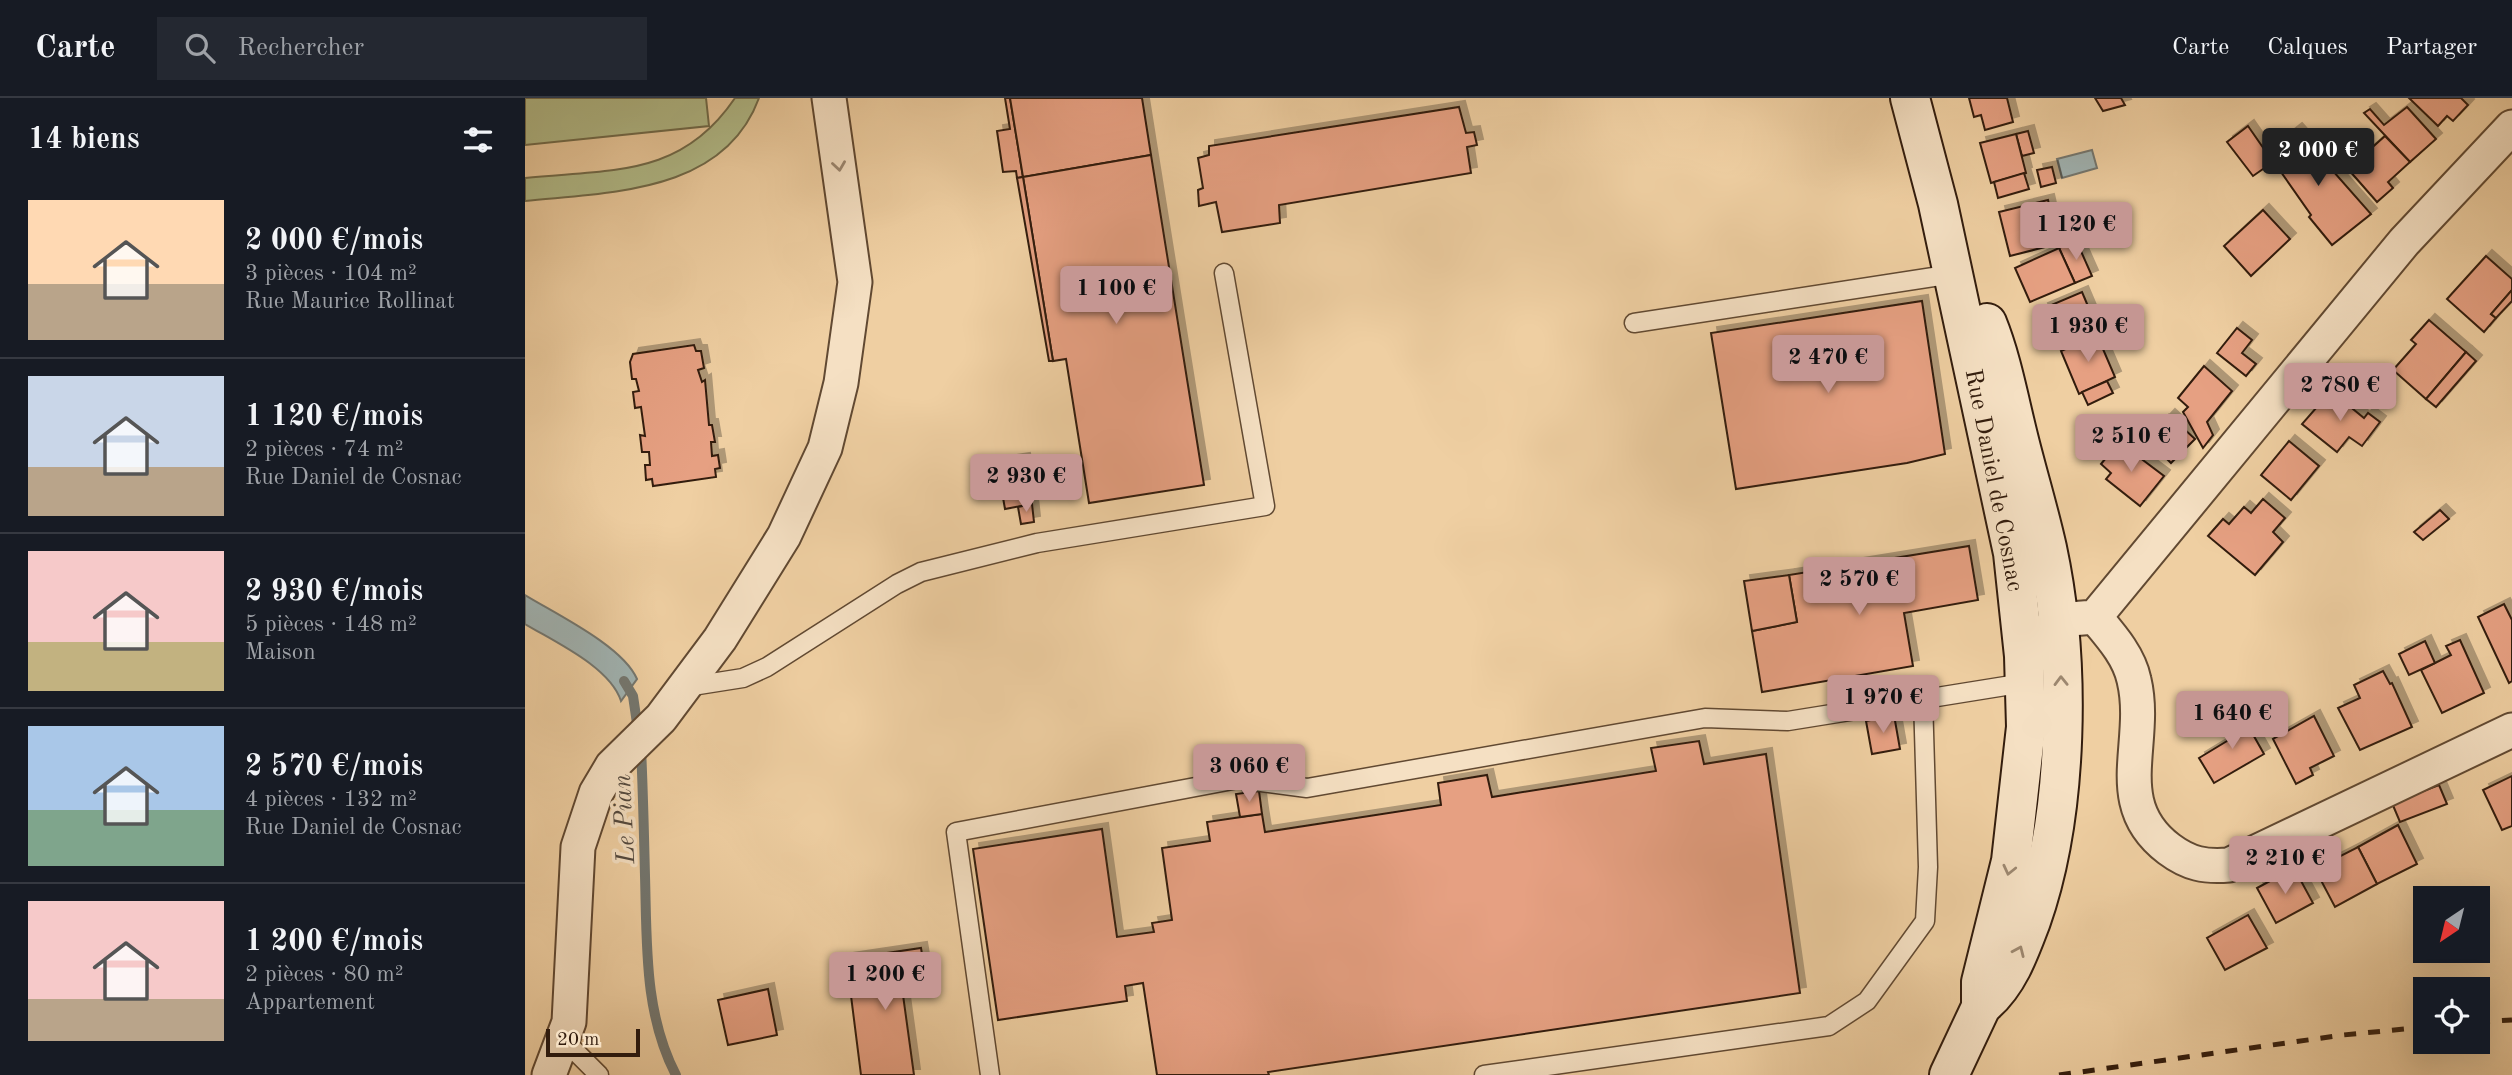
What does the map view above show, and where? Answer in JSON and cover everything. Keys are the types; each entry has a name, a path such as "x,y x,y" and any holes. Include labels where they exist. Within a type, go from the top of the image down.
{"street":[{"path":"549,1075 569,1022 578,847 596,793 611,766 661,718 720,639 784,536 825,448 841,383 855,282 829,98"},
{"name":"Rue Daniel de Cosnac","path":"1910,98 1938,204 2013,553 2024,669 2026,727 2019,811 2011,861 1981,982 1981,1007"},
{"path":"2058,620 2095,617 2404,242 2512,127"},
{"name":"Rue Daniel de Cosnac","path":"1938,204 1992,335 2047,549 2058,620 2061,704 2055,832 2040,894 2020,950 1999,991 1981,1007 1949,1075"},
{"path":"1966,337 1991,379 2035,587 2058,620"},
{"path":"2095,617 2122,652 2134,680 2135,796 2140,818 2156,839 2190,863 2210,867 2229,864 2512,730"},
{"path":"2040,894 2035,846 2043,727 2024,669 2058,620"}],"lane":[{"path":"686,687 743,678 767,667 897,584 921,572 1037,543 1265,506 1224,273"},
{"path":"1633,323 1953,274"},
{"path":"990,1075 956,832 1238,779 1307,788 1705,718 1788,720 1923,698 2024,669"},
{"path":"1484,1075 1829,1026 1867,1001 1925,921 1928,867 1923,698"},
{"path":"563,1039 599,1075"}],"green space":[{"path":"525,98 706,98 709,126 525,145"},
{"path":"735,98 759,98 742,130 719,153 692,170 627,190 525,201 525,178 615,170 668,156 692,143 714,124"}],"shaded area":[{"path":"2092,150 2097,168 2062,178 2057,159"},
{"path":"525,595 604,643 629,667 637,679 621,701 606,677 594,666 525,624"}],"building":[{"path":"1005,98 1010,98 1023,177 1017,178 1016,171 1003,172 997,131 1010,129"},
{"path":"1010,98 1142,98 1151,155 1023,177"},
{"path":"1969,98 2007,98 2013,122 1985,130 1981,115 1974,117"},
{"path":"2095,98 2121,98 2125,105 2103,111"},
{"path":"2409,98 2461,98 2468,105 2453,121 2447,116 2438,126"},
{"path":"1459,107 1466,133 1474,132 1477,145 1467,147 1471,173 1279,205 1280,223 1222,232 1216,202 1199,206 1198,190 1203,188 1198,158 1209,155 1209,146"},
{"path":"2407,107 2436,139 2410,162 2364,113 2370,109 2384,125"},
{"path":"2248,126 2273,162 2253,176 2227,142"},
{"path":"2296,129 2371,214 2332,245 2309,217 2311,215 2267,152"},
{"path":"2028,131 2034,153 2022,156 2016,134"},
{"path":"2016,134 2026,173 1991,183 1980,143"},
{"path":"2385,136 2410,162 2388,182 2393,188 2377,202 2348,169"},
{"path":"1151,155 1204,485 1089,503 1066,359 1053,361 1023,177"},
{"path":"2052,167 2056,183 2041,187 2037,170"},
{"path":"2024,173 2029,189 1998,198 1994,182"},
{"path":"1023,177 1053,361 1049,361 1017,178"},
{"path":"2048,200 2052,218 2042,220 2049,246 2010,256 1999,212"},
{"path":"2263,210 2290,239 2251,276 2224,246"},
{"path":"2076,240 2092,276 2075,283 2059,248"},
{"path":"2059,248 2075,283 2030,302 2015,268"},
{"path":"2486,256 2512,279 2512,290 2491,314 2496,318 2484,332 2447,299"},
{"path":"2512,290 2512,301 2496,318 2491,314"},
{"path":"2082,292 2096,325 2057,341 2042,309"},
{"path":"1922,301 1945,454 1907,463 1736,489 1711,333"},
{"path":"2429,320 2466,352 2426,399 2393,370 2416,344 2411,340"},
{"path":"2237,328 2252,340 2242,353 2256,364 2246,376 2217,353"},
{"path":"2097,335 2115,377 2079,394 2061,351"},
{"path":"694,345 696,351 701,351 704,368 698,370 702,382 705,380 709,425 712,425 715,442 711,442 712,456 718,455 720,468 715,469 716,477 653,486 652,479 646,480 645,465 650,465 649,452 642,452 640,435 645,436 641,407 635,408 633,392 639,391 636,379 632,379 630,362 633,354"},
{"path":"2466,352 2476,361 2436,407 2426,399"},
{"path":"2204,366 2232,391 2207,422 2213,435 2203,448 2183,412 2188,407 2178,398"},
{"path":"2107,381 2113,393 2088,405 2082,392"},
{"path":"2331,391 2364,418 2368,413 2380,422 2362,446 2349,437 2337,452 2302,424"},
{"path":"2169,415 2195,439 2171,463 2147,439"},
{"path":"2289,441 2319,466 2291,500 2261,475"},
{"path":"2119,442 2164,476 2140,506 2106,479 2111,473 2101,464"},
{"path":"1024,459 1032,504 1005,509 997,463"},
{"path":"2263,499 2285,518 2273,532 2283,542 2255,575 2208,536 2223,519 2229,524 2244,507 2251,513"},
{"path":"1032,504 1034,522 1021,524 1018,507"},
{"path":"2440,510 2449,519 2423,540 2414,532"},
{"path":"1969,546 1978,600 1904,613 1913,666 1762,692 1752,631 1797,622 1789,575"},
{"path":"1789,575 1797,622 1752,631 1744,581"},
{"path":"2504,604 2512,620 2512,681 2509,683 2478,617"},
{"path":"2460,640 2484,693 2442,713 2421,670 2451,655 2446,646"},
{"path":"2425,641 2435,663 2409,675 2399,654"},
{"path":"2383,671 2390,684 2392,683 2412,727 2360,750 2338,708 2360,698 2354,685"},
{"path":"1894,715 1900,749 1872,754 1866,721"},
{"path":"2242,715 2264,754 2214,783 2199,758 2232,738 2224,725"},
{"path":"2314,716 2334,756 2310,768 2313,775 2296,784 2273,739"},
{"path":"1699,741 1704,764 1766,754 1800,993 1268,1072 1269,1075 1157,1075 1143,983 1125,986 1127,1001 998,1020 973,849 1102,829 1117,937 1154,932 1152,923 1172,920 1162,848 1210,841 1207,822 1262,814 1265,832 1441,805 1438,783 1487,775 1492,797 1656,771 1651,748"},
{"path":"2512,776 2512,826 2502,830 2483,790"},
{"path":"2439,785 2447,804 2400,822 2392,803"},
{"path":"1259,791 1262,814 1240,817 1236,794"},
{"path":"2398,825 2417,864 2377,884 2358,847"},
{"path":"2358,847 2377,884 2335,907 2315,869"},
{"path":"2294,868 2313,903 2276,923 2257,888"},
{"path":"2248,915 2267,948 2225,970 2207,938"},
{"path":"921,948 922,954 847,964 846,959"},
{"path":"922,954 928,991 903,995 914,1075 861,1075 847,964"},
{"path":"768,989 777,1035 728,1045 718,1000"}],"waterway":[{"name":"Le Pian","path":"624,681 633,696 638,730"},
{"name":"Le Pian","path":"641,748 649,978 658,1028 676,1075"}],"railway":[{"path":"2490,1021 2512,1020"},
{"path":"2059,1075 2343,1035 2413,1028"}]}
